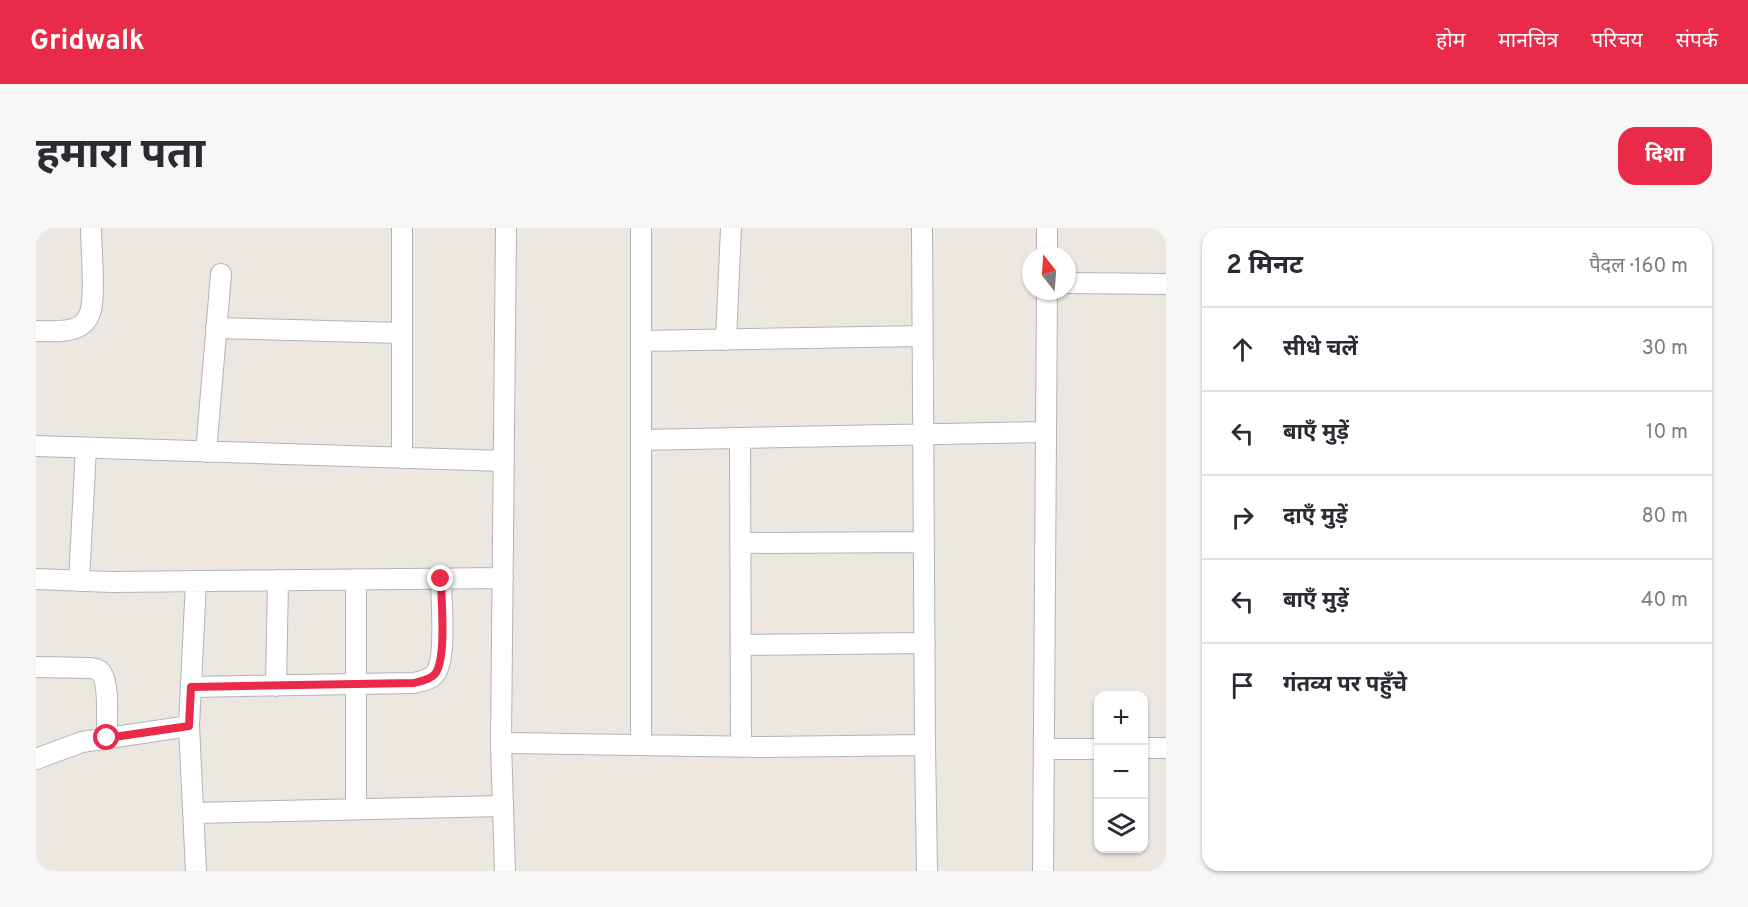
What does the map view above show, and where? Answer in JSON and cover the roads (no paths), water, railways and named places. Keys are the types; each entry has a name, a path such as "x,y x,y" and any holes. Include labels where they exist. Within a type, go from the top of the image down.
{"street":[{"path":"36,331 66,330 86,322 93,300 91,228"},
{"path":"402,228 402,458"},
{"path":"505,871 501,743 506,228"},
{"path":"641,228 641,745"},
{"path":"726,340 730,228"},
{"path":"922,228 927,871"},
{"path":"1047,228 1047,246"},
{"path":"206,452 221,274"},
{"path":"1076,283 1166,284"},
{"path":"1043,871 1047,300"},
{"path":"216,328 402,333"},
{"path":"640,341 923,336"},
{"path":"641,440 1046,432"},
{"path":"740,438 741,747"},
{"path":"36,447 504,461"},
{"path":"79,581 86,448"},
{"path":"741,543 924,542"},
{"path":"36,579 196,581 503,578"},
{"path":"356,579 356,809"},
{"path":"191,687 414,683 426,680 434,675 442,657 441,579"},
{"path":"276,686 278,580"},
{"path":"196,581 189,726 196,871"},
{"path":"741,645 925,643"},
{"path":"36,667 90,668 102,673 105,686 107,738"},
{"path":"36,759 82,742 189,726"},
{"path":"501,743 741,747 925,745"},
{"path":"1148,748 1166,748"},
{"path":"1044,749 1094,749"},
{"path":"193,813 503,806"}]}
